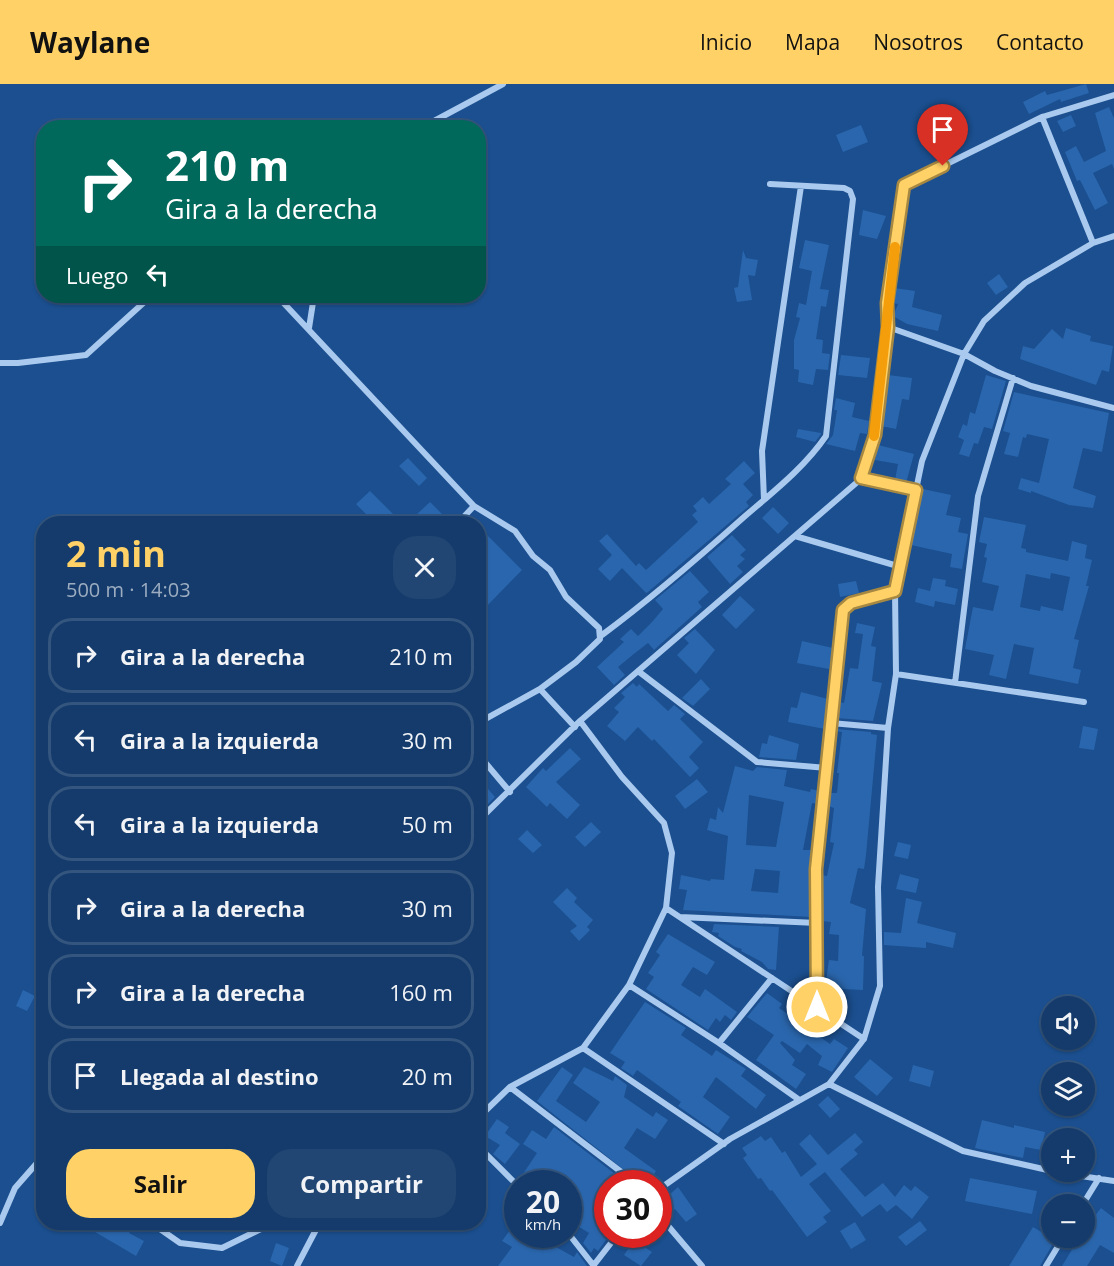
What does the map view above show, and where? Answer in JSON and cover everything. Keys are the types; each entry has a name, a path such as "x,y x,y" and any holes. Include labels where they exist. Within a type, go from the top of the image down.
{"street":[{"path":"436,120 503,84"},
{"path":"486,814 577,724 861,478 875,435 888,327 887,303 904,185 1042,117 1114,95"},
{"path":"1042,117 1093,243"},
{"path":"486,719 540,689 576,662 602,635 654,596 808,461 826,436 853,199 850,191 844,188 770,184"},
{"path":"764,500 762,451 801,186"},
{"path":"672,1180 724,1144 829,1084 864,1039 880,986 878,887 888,728 896,674 895,591 922,461 964,354 984,321 1025,284 1093,243 1114,236"},
{"path":"0,363 86,355 143,303"},
{"path":"284,303 474,506 515,531 533,556 550,570 566,597 599,628 602,635"},
{"path":"309,328 313,303"},
{"path":"888,327 964,354 1013,378 1114,408"},
{"path":"954,683 978,496 1013,378"},
{"path":"861,478 916,490"},
{"path":"465,516 474,506"},
{"path":"795,536 901,567"},
{"path":"817,1007 816,869 843,610 851,603 895,591"},
{"path":"638,671 757,762 827,768"},
{"path":"896,674 1084,702"},
{"path":"486,1110 510,1087 583,1048 628,985 666,908 672,853 664,823 577,724 540,689"},
{"path":"831,723 888,728"},
{"path":"486,764 510,792"},
{"path":"666,908 864,1039"},
{"path":"679,917 817,923"},
{"path":"719,1043 772,978"},
{"path":"628,985 719,1043 798,1100"},
{"path":"583,1048 724,1144"},
{"path":"829,1084 963,1151 1041,1168"},
{"path":"510,1087 619,1170"},
{"path":"486,1154 504,1172"},
{"path":"0,1224 15,1188 36,1164"},
{"path":"1095,1177 1114,1181"},
{"path":"1089,1194 1099,1178"},
{"path":"161,1230 180,1243 222,1248 259,1230"},
{"path":"297,1266 316,1230"},
{"path":"672,1231 702,1266"},
{"path":"579,1248 593,1266 607,1248"},
{"path":"1046,1266 1057,1248"}],"building":[{"path":"1086,84 1089,93 1061,102 1060,99 1029,114 1023,102 1045,91 1047,95"},
{"path":"1109,107 1114,118 1114,169 1112,164 1093,173 1108,203 1095,210 1080,180 1077,181 1065,152 1076,146 1084,162 1106,151 1095,113"},
{"path":"1071,115 1076,126 1063,132 1057,121"},
{"path":"861,125 868,142 843,152 836,135"},
{"path":"863,210 886,216 877,239 859,235"},
{"path":"805,240 829,245 820,289 829,290 826,307 821,306 816,339 823,340 822,353 830,354 828,370 816,369 813,385 798,382 799,370 794,369 794,340 800,318 796,317 799,303 806,305 812,271 799,268"},
{"path":"743,250 746,258 758,260 755,276 748,275 752,300 737,302 734,288 738,287"},
{"path":"999,274 1008,287 996,295 987,283"},
{"path":"894,288 915,291 912,307 942,315 938,331 907,324 893,316 898,304 892,303"},
{"path":"1066,328 1091,336 1090,341 1113,346 1109,372 1102,370 1096,385 1020,359 1023,346 1034,349 1052,329 1063,339"},
{"path":"841,355 870,358 867,378 838,375"},
{"path":"888,375 912,378 909,400 902,399 896,429 881,426"},
{"path":"986,375 1006,381 992,429 984,427 978,444 974,443 969,457 959,454 964,440 958,437 963,424 967,426 970,412 975,414"},
{"path":"1014,392 1109,413 1102,452 1083,448 1073,488 1096,496 1093,508 1069,505 1031,491 1031,493 1018,489 1021,478 1039,483 1049,439 1027,434 1026,438 1023,437 1018,457 1004,454 1010,433 1003,431"},
{"path":"836,398 855,403 852,417 869,421 867,434 860,433 855,451 826,444 833,435 837,410 834,410"},
{"path":"798,429 821,434 815,442 796,437"},
{"path":"878,445 914,454 906,483 895,480 898,464 875,460"},
{"path":"408,458 427,478 419,486 399,466"},
{"path":"744,461 755,473 743,484 753,495 746,502 749,506 648,592 646,593 622,568 610,581 598,569 612,555 599,541 607,534 636,566 639,563 646,570 698,522 692,515 697,511 693,506 703,497 709,504 731,484 725,479"},
{"path":"923,489 951,495 946,515 961,518 958,532 968,534 962,569 950,567 952,554 911,545"},
{"path":"370,491 394,515 368,516 356,504"},
{"path":"430,502 444,516 417,516"},
{"path":"773,507 789,523 778,534 762,518"},
{"path":"984,517 1026,525 1021,548 1026,549 1026,552 1068,561 1072,541 1087,545 1085,558 1092,560 1086,586 1089,586 1074,639 1079,640 1073,668 1081,670 1078,684 1029,674 1034,648 1014,644 1006,679 989,675 994,655 965,649 973,607 993,611 999,586 982,582 987,558 984,557 987,544 979,542","holes":["1051,573 1070,577 1063,611 1041,606 1040,611 1020,607 1026,574 1050,579"]},
{"path":"486,534 522,570 486,607"},
{"path":"732,535 746,550 740,555 745,559 737,566 743,572 730,584 707,557"},
{"path":"690,571 709,592 698,602 702,607 654,650 648,643 618,667 625,675 614,685 597,667 624,642 620,639 631,629 638,636 652,622 663,609 655,600"},
{"path":"933,578 946,580 945,586 958,589 955,605 935,601 934,607 915,602 918,588 930,591"},
{"path":"856,581 859,593 840,597 838,584"},
{"path":"740,596 755,610 736,629 722,615"},
{"path":"857,623 875,627 871,646 876,647 872,681 882,683 873,721 837,718 839,702 844,703 850,668 858,669 863,634 855,633"},
{"path":"695,629 715,650 696,674 677,655 689,643 684,638"},
{"path":"802,641 833,648 829,669 797,663"},
{"path":"701,679 710,689 693,706 682,698"},
{"path":"633,683 637,687 639,684 668,711 674,705 685,714 680,719 703,742 689,757 699,768 690,777 654,739 652,741 638,727 625,741 607,726 619,712 614,708 625,697 621,693"},
{"path":"801,692 828,699 825,729 788,722 791,707 797,708"},
{"path":"1083,726 1098,729 1094,750 1079,748"},
{"path":"836,729 871,732 877,735 864,869 858,868 850,903 866,909 862,956 864,956 863,990 825,988 829,960 838,961 839,935 829,934 831,922 822,921 821,875 827,876 834,843 830,842 834,808 828,806 829,793 837,793 842,732"},
{"path":"769,735 799,744 796,760 759,757 762,743 767,744"},
{"path":"570,748 581,759 556,782 580,805 567,819 550,803 547,807 526,787 543,768 546,771"},
{"path":"735,766 753,771 757,767 787,770 784,786 810,792 811,789 819,791 818,804 812,803 803,850 811,850 811,917 683,910 687,890 679,889 681,875 710,881 711,879 724,880 728,836 707,830 710,818 716,820 718,807 723,813","holes":["749,795 784,802 776,847 746,845","755,869 780,871 778,893 751,891"]},
{"path":"697,779 708,792 685,809 675,796"},
{"path":"486,786 495,797 486,806"},
{"path":"591,822 601,832 585,847 575,837"},
{"path":"527,830 542,845 533,853 518,839"},
{"path":"898,842 911,845 908,859 894,856"},
{"path":"900,874 919,879 916,893 896,889"},
{"path":"567,888 577,898 574,902 593,920 587,927 590,930 579,941 570,931 577,926 553,902"},
{"path":"906,898 922,902 917,923 956,933 953,948 926,942 926,948 884,945 884,932 901,933"},
{"path":"714,924 779,927 776,970 768,969 762,962 718,936 719,933 712,932"},
{"path":"668,934 715,962 707,975 693,967 681,985 700,997 705,989 737,1012 731,1020 725,1015 720,1022 716,1018 708,1030 646,989 654,977 648,973 660,955 656,952"},
{"path":"23,990 35,996 27,1011 16,1006"},
{"path":"767,993 782,1004 779,1008 830,1044 834,1039 848,1048 832,1072 818,1065 822,1056 807,1044 800,1053 782,1041 780,1043 795,1060 792,1065 806,1074 796,1089 756,1060 774,1035 747,1017"},
{"path":"645,1002 686,1028 681,1035 712,1056 716,1050 746,1069 741,1076 766,1095 756,1109 716,1077 703,1097 730,1117 718,1134 678,1106 681,1102 637,1070 633,1076 621,1068 625,1062 610,1053"},
{"path":"870,1059 893,1078 877,1096 854,1077"},
{"path":"913,1065 934,1071 930,1087 909,1081"},
{"path":"562,1067 573,1075 556,1101 586,1122 600,1102 573,1083 584,1067 613,1081 615,1076 627,1085 624,1097 653,1117 656,1112 668,1120 655,1139 637,1128 624,1148 655,1170 624,1170 537,1101"},
{"path":"828,1096 840,1109 830,1118 818,1105"},
{"path":"497,1119 509,1127 505,1133 520,1144 505,1164 493,1154 500,1145 486,1135"},
{"path":"982,1120 1014,1128 1014,1125 1041,1131 1041,1150 1025,1147 1023,1158 975,1148"},
{"path":"554,1127 610,1170 594,1170 594,1248 591,1253 583,1243 589,1233 582,1229 582,1170 526,1170 537,1153 523,1144 532,1130 546,1139"},
{"path":"855,1133 863,1142 854,1150 858,1154 840,1169 865,1197 883,1183 895,1197 904,1185 911,1191 915,1186 929,1197 912,1219 896,1205 887,1212 880,1204 862,1217 825,1172 809,1184 831,1211 823,1217 827,1222 807,1237 772,1190 770,1191 761,1178 758,1179 743,1158 747,1155 742,1148 761,1136 765,1141 771,1137 782,1153 785,1151 801,1177 817,1164 799,1144 810,1134 828,1155"},
{"path":"970,1178 1037,1191 1032,1214 965,1201"},
{"path":"678,1187 697,1214 686,1222 675,1209 672,1212 672,1192"},
{"path":"1101,1208 1114,1218 1114,1253 1100,1245 1087,1266 1062,1266 1073,1248 1095,1248 1095,1216"},
{"path":"920,1221 927,1230 906,1246 898,1237"},
{"path":"855,1222 866,1240 851,1249 840,1231"},
{"path":"1033,1227 1041,1232 1041,1248 1050,1248 1040,1266 1009,1266"},
{"path":"92,1230 131,1230 129,1233 144,1241 136,1256"},
{"path":"276,1243 289,1248 282,1266 270,1261"},
{"path":"511,1248 558,1248 574,1257 577,1252 587,1266 498,1266"},
{"path":"629,1248 646,1248 652,1252 641,1266 624,1255"}],"slow traffic":[{"path":"874,436 888,327 887,303 895,247"}],"route":[{"path":"817,1007 816,869 843,610 851,603 895,591 916,490 861,478 866,470 875,435 888,327 887,303 904,185 943,166"}]}
